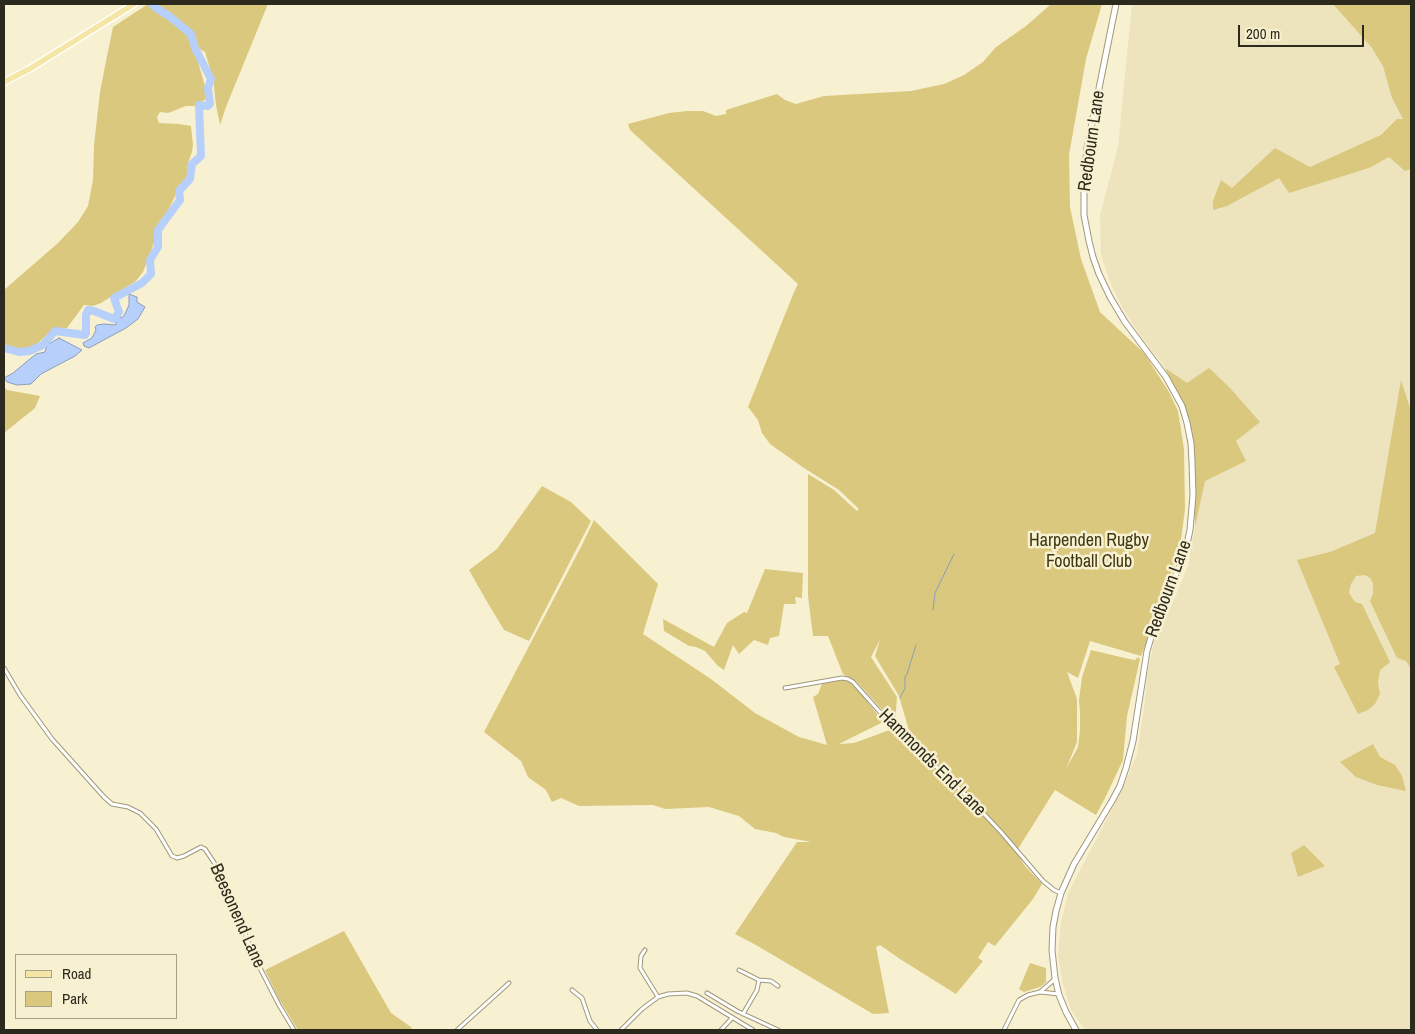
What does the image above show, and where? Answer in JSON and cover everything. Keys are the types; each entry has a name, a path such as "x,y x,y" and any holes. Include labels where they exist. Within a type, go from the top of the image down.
{"main road":[{"path":"4,82 31,68 134,4"},
{"name":"Redbourn Lane","path":"1076,1030 1066,1012 1055,978 1052,950 1056,911 1061,893 1074,864 1120,786 1133,741 1144,662 1149,641 1185,553 1192,511 1193,476 1191,443 1182,406 1166,376 1125,322 1110,297 1093,257 1084,215 1087,148 1116,4"}],"street":[{"name":"Beesonend Lane","path":"4,668 20,695 52,739 104,797 112,804 128,807 140,813 156,829 172,856 177,858 201,847 205,849 219,870 232,897 249,944 261,970 294,1030"},
{"name":"Hammonds End Lane","path":"785,688 848,678 887,720 970,799 1043,881 1061,893"},
{"path":"645,950 641,956 640,968 658,997"},
{"path":"739,970 759,980 771,982 778,986"},
{"path":"1040,992 1055,978"},
{"path":"743,1014 757,990 759,980"},
{"path":"457,1030 508,983"},
{"path":"572,990 582,998 592,1026 597,1030"},
{"path":"1004,1030 1019,1000 1040,992 1059,994"},
{"path":"622,1030 642,1009 658,997 668,994 687,993 697,996 753,1030"},
{"path":"707,993 737,1011 778,1030"},
{"path":"721,1030 737,1011"}],"shaded area":[{"path":"1132,4 1411,4 1411,1030 1085,1030 1071,1010 1063,985 1058,955 1061,922 1068,893 1122,790 1137,754 1147,674 1155,638 1171,607 1188,566 1195,527 1193,443 1185,407 1165,368 1123,309 1111,285 1101,255 1100,215 1118,147"}],"green space":[{"path":"148,4 268,4 220,125 213,78 205,52 198,48 196,55 205,86 206,99 194,106 186,106 168,113 160,112 157,117 159,123 191,126 193,145 187,176 181,184 164,219 154,230 154,243 143,272 136,281 101,303 93,306 84,305 67,328 53,329 36,345 25,349 4,346 4,290 58,243 78,222 88,206 93,180 94,145 100,92 113,27"},
{"name":"Harpenden Rugby Football Club","path":"1051,4 1102,4 1086,59 1069,155 1070,207 1081,259 1100,312 1144,353 1169,392 1178,411 1184,449 1185,509 1181,540 1165,594 1141,656 1090,641 1078,678 1067,672 1077,699 1077,742 1066,769 1078,747 1080,731 1079,700 1082,677 1091,650 1129,659 1135,660 1138,657 1140,659 1127,716 1123,760 1096,815 1055,790 1016,852 1025,866 1042,884 1033,899 995,946 988,942 978,958 983,961 956,994 880,945 876,947 889,1013 873,1014 735,934 797,842 811,842 755,829 739,816 709,807 665,809 653,805 579,806 561,798 552,802 546,790 528,777 521,761 484,732 594,520 658,584 643,634 711,679 755,713 799,737 827,745 813,697 818,694 822,684 845,680 860,692 883,722 839,744 854,743 898,727 912,741 899,696 875,656 880,640 871,657 897,697 895,724 857,682 843,674 828,636 813,636 808,596 808,474 834,490 857,511 859,509 839,490 770,444 762,433 758,420 748,407 798,284 630,130 628,124 669,113 687,111 703,111 716,116 726,114 726,110 777,94 785,100 796,104 824,96 911,91 944,84 964,75 983,62 996,47 1026,26"},
{"path":"1333,4 1411,4 1411,169 1405,171 1389,157 1369,168 1289,193 1279,178 1227,206 1213,210 1213,201 1221,180 1232,188 1275,148 1310,167 1381,135 1397,119 1403,119 1392,98 1383,66 1372,48"},
{"path":"1165,368 1187,383 1209,368 1260,422 1236,441 1246,461 1205,481 1195,527 1193,442 1185,407"},
{"path":"1401,380 1411,411 1411,669 1406,661 1397,658 1370,601 1373,594 1373,583 1365,575 1356,576 1351,584 1349,593 1355,602 1362,604 1390,662 1380,670 1378,683 1380,694 1375,704 1368,710 1358,714 1334,667 1340,664 1297,560 1330,552 1375,533"},
{"path":"4,387 7,390 40,396 35,408 4,433"},
{"path":"542,486 571,502 591,521 529,641 504,630 469,570 497,549"},
{"path":"765,569 803,573 802,598 795,597 796,604 784,604 779,636 770,638 768,645 754,640 739,654 733,645 724,670 705,651 689,646 664,631 663,619 714,647 727,623 744,612 747,613"},
{"path":"1373,744 1380,757 1395,765 1402,776 1406,791 1377,785 1356,777 1340,762"},
{"path":"1304,845 1325,866 1298,877 1291,853"},
{"path":"344,931 391,1013 411,1027 410,1030 298,1030 296,1027 279,999 265,970"},
{"path":"1030,963 1046,968 1046,982 1040,987 1024,992 1019,989"}],"water":[{"path":"129,294 137,297 137,302 145,307 138,319 126,328 89,348 84,346 83,343 92,338 97,325 116,325 116,320 114,319 119,312 121,318 124,316 129,305"},
{"path":"59,338 82,350 75,356 41,374 31,384 17,385 7,382 4,378 36,354 45,352 47,345"}],"waterway":[{"path":"4,348 19,352 29,351 43,345 55,331 85,335 88,310 114,319 119,312 114,298 142,283 151,274 150,260 158,247 158,230 180,200 179,191 190,179 192,164 201,156 199,105 208,106 210,104 208,88 211,79 195,48 191,34 152,4"},
{"path":"933,610 935,593 954,554"},
{"path":"900,698 905,688 905,677 916,645"}]}
